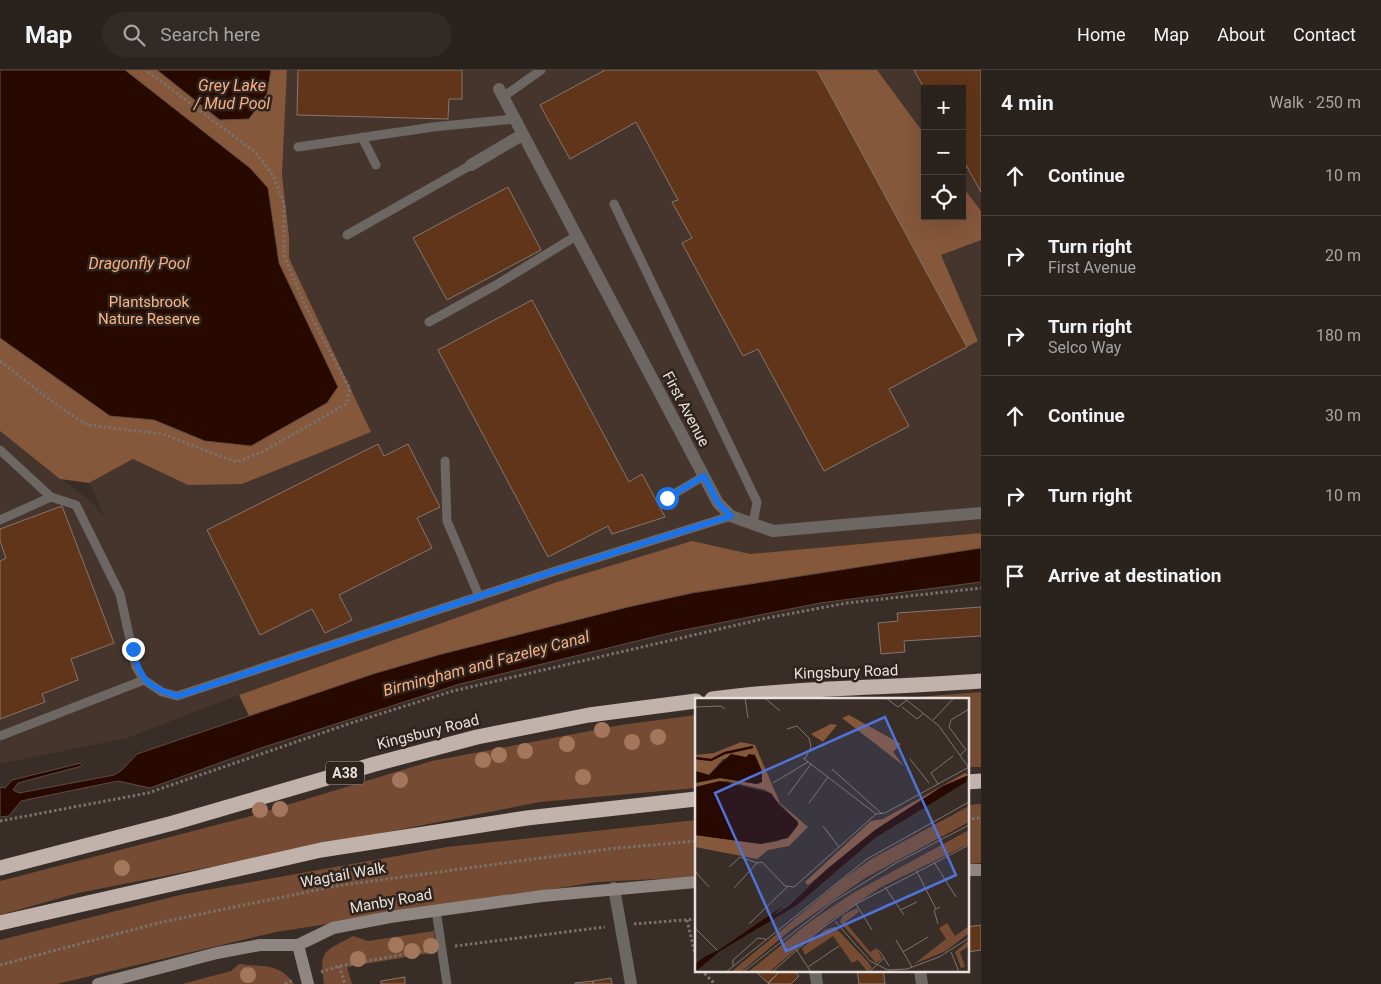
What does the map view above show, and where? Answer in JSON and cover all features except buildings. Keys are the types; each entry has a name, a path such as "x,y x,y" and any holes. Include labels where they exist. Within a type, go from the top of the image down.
{"highway":[{"name":"Kingsbury Road","path":"720,698 751,694 907,687 981,681"},
{"name":"Kingsbury Road","path":"0,868 173,823 375,764 477,737 589,715 695,701"},
{"path":"968,782 981,781"},
{"path":"0,923 321,850 527,818 695,799"}],"street":[{"name":"First Avenue","path":"501,93 718,503 731,516 773,531 981,513"},
{"path":"471,165 522,135"},
{"path":"968,870 981,870"},
{"name":"Manby Road","path":"98,984 217,953 260,945 298,945 333,928 436,910 614,888 695,882"},
{"path":"614,888 631,984"},
{"path":"298,945 307,980"}],"lane":[{"path":"501,93 541,70"},
{"path":"298,147 433,127 514,119"},
{"path":"362,137 376,165"},
{"path":"347,235 471,165"},
{"path":"614,204 757,502 753,524"},
{"path":"429,322 496,285 576,236"},
{"path":"0,450 51,497 76,505 120,594 136,667 144,680 162,692 178,696 479,596 731,516"},
{"path":"445,461 447,521 479,596"},
{"path":"667,498 704,476"},
{"path":"0,520 51,497"},
{"path":"0,736 144,680"},
{"path":"436,910 447,984"}],"path":[{"path":"0,361 58,406 87,425 162,434 236,462 262,452 346,404 350,389 305,305 284,256 284,204 273,175 255,152 146,70"},
{"path":"0,821 148,793 348,724 453,691 766,618 847,604 981,588"},
{"path":"968,819 981,818"},
{"name":"Wagtail Walk","path":"0,965 162,922 336,886 608,849 695,841"},
{"path":"307,980 339,966 442,948 621,925 695,919"},
{"path":"688,920 695,953"},
{"path":"339,966 345,984"},
{"path":"703,972 715,984"}],"shaded area":[{"path":"125,70 157,70 220,120 267,94 271,70 287,70 282,174 289,237 289,258 371,432 242,484 188,485 133,459 89,483 60,479 0,431 0,338 110,416 154,420 205,441 338,387 279,263 268,188 250,168"},
{"path":"287,70 981,70 981,548 956,550 628,607 249,716 239,695 127,738 0,764 0,431 93,503 106,519 89,483 133,459 188,485 371,432 289,258 289,237 282,174"},
{"path":"817,70 877,70 921,130 921,220 966,220 966,191 981,211 981,240 941,255 978,341 967,347"},
{"path":"981,533 981,548 692,593 438,655 373,674 249,716 239,695 557,582 692,541 750,554"},
{"path":"981,692 981,767 968,767 968,698 904,698"},
{"path":"695,715 695,788 540,802 78,893 0,915 0,881 251,816 432,761 621,725"},
{"path":"981,804 981,863 968,864 968,805"},
{"path":"695,820 695,877 597,882 276,932 57,984 0,984 0,940 184,894 447,847"},
{"path":"434,931 436,952 347,967 352,984 324,984 322,964 326,953 353,936 368,941"},
{"path":"239,964 277,969 289,977 294,984 182,984 231,971"}],"water":[{"name":"Dragonfly Pool","path":"0,70 125,70 250,168 268,188 279,263 338,387 327,403 251,446 205,441 154,420 110,416 0,338"},
{"name":"Grey Lake / Mud Pool","path":"157,70 271,70 267,94 249,119 220,120"},
{"name":"Birmingham and Fazeley Canal","path":"981,548 981,582 820,603 674,632 460,684 261,748 150,788 118,781 21,801 9,816 0,817 0,787 5,788 12,780 81,763 82,766 18,783 13,790 19,793 114,775 122,770 137,754 373,674 438,655 628,607 692,593"}],"route":[{"path":"133,649 136,667 144,680 162,692 178,696 552,572 731,516 718,503 704,476 667,498"}],"park label":[{"name":"Plantsbrook Nature Reserve","path":"149,310"}]}
